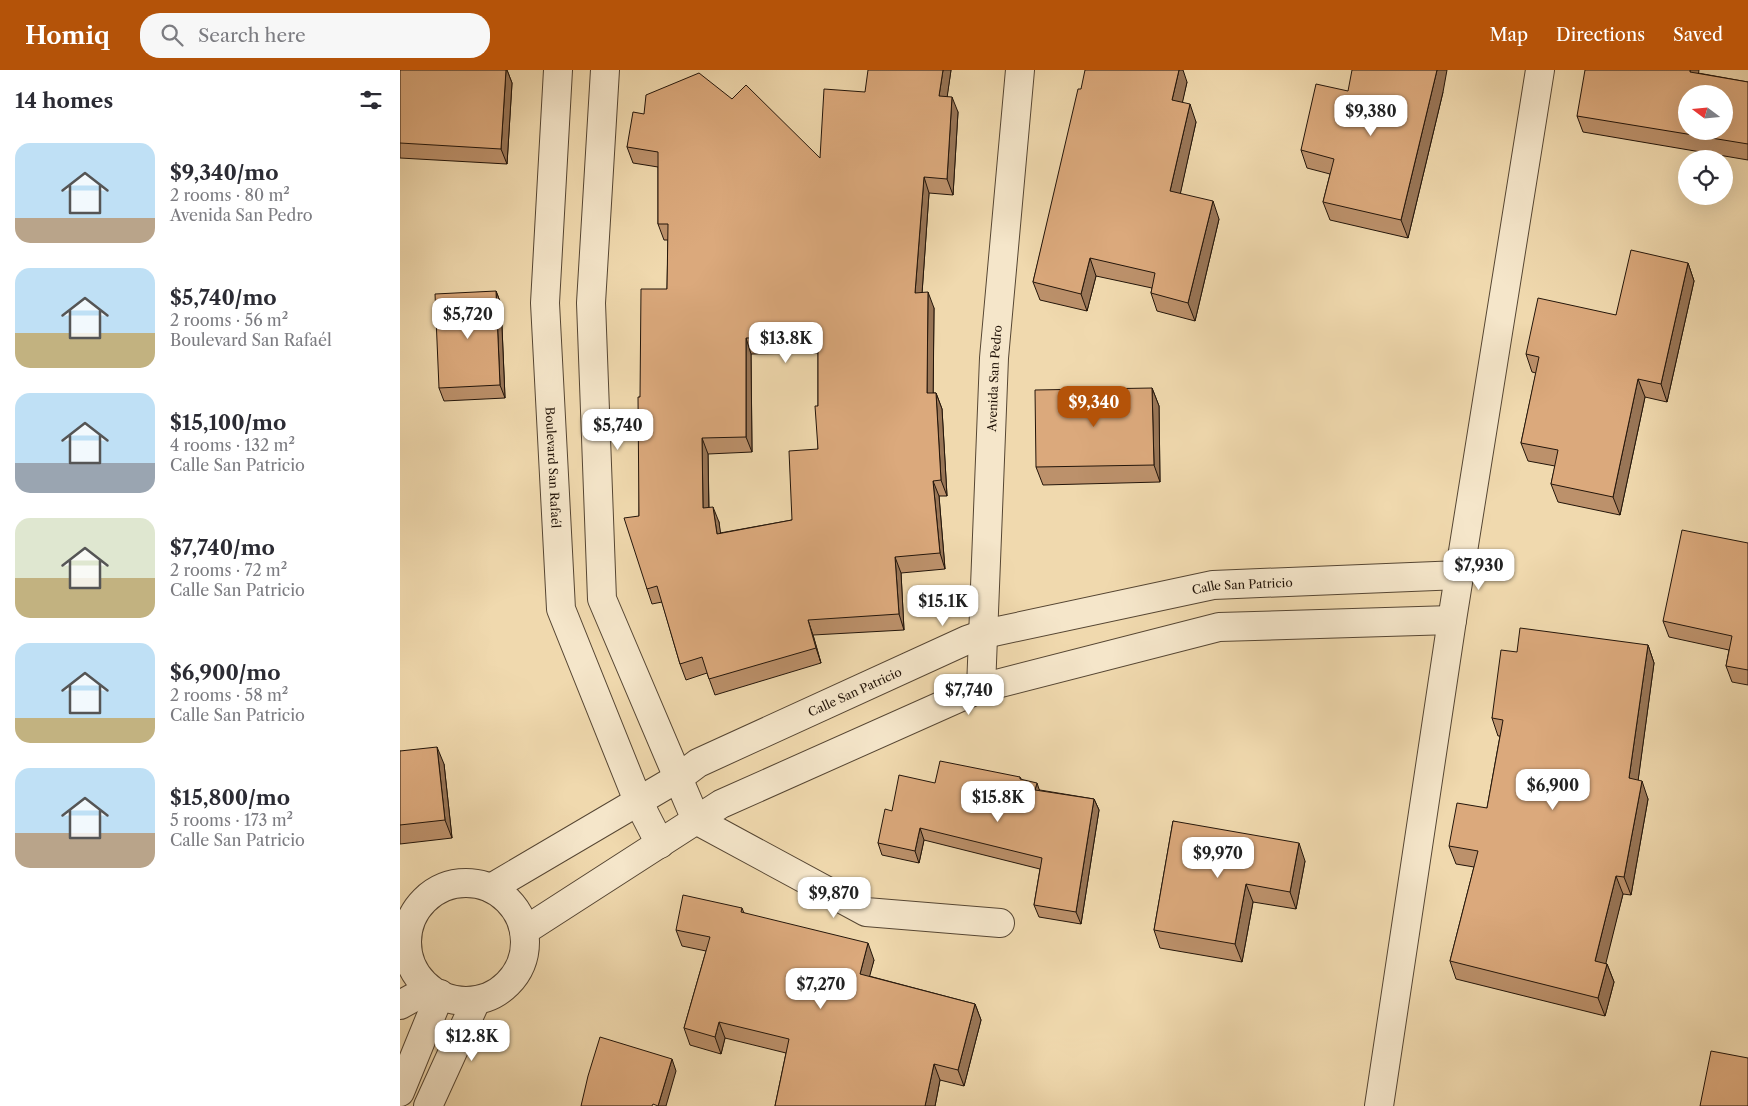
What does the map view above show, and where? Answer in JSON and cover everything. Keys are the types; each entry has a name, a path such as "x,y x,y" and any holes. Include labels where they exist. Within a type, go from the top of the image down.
{"street":[{"name":"Boulevard San Rafaél","path":"558,70 545,302 561,609 638,801 660,844"},
{"path":"605,70 591,303 602,599 696,820 866,912 1000,922"},
{"name":"Avenida San Pedro","path":"981,688 994,358 1020,70"},
{"path":"1379,1106 1452,620 1540,70"},
{"name":"Calle San Patricio","path":"491,888 678,778 698,763 967,640 984,634 1213,585 1460,574"},
{"path":"524,931 721,804 981,688 1219,627 1452,620"},
{"path":"455,883 474,883 491,888 506,899 518,914 524,931 525,950 519,967 509,983 494,994 476,1001 458,1001 434,991 413,970 403,954 406,934 412,916 422,901 437,889 455,883"},
{"path":"400,1005 434,991"},
{"path":"400,1092 434,991"},
{"path":"428,1106 476,1001"}],"building":[{"path":"400,70 506,70 501,149 400,143"},
{"path":"868,70 943,70 939,96 952,97 947,179 924,177 915,293 928,292 927,393 936,393 941,480 933,481 940,553 895,557 899,614 808,620 816,648 709,679 702,657 680,664 657,586 647,589 624,518 639,516 638,397 640,397 641,289 667,289 668,224 658,224 658,152 627,147 633,112 644,114 646,95 699,73 732,99 746,85 820,158 824,89 865,92","holes":["818,337 818,406 815,406 818,449 789,451 792,520 717,534 713,507 703,508 702,438 746,437 746,338"]},
{"path":"1085,70 1179,70 1172,100 1190,104 1170,191 1213,201 1188,303 1151,293 1155,273 1090,258 1081,294 1033,282 1078,89 1081,89"},
{"path":"1352,70 1437,70 1401,220 1323,202 1334,159 1301,150 1316,84 1348,91"},
{"path":"1585,70 1690,70 1690,72 1748,82 1748,144 1724,140 1733,140 1733,85 1678,85 1678,133 1577,116"},
{"path":"1631,250 1688,263 1661,384 1638,379 1613,497 1551,484 1558,450 1521,443 1539,357 1526,354 1538,298 1616,315"},
{"path":"496,291 500,385 439,388 435,294"},
{"path":"1152,388 1154,465 1036,467 1035,390"},
{"path":"1682,530 1748,543 1748,670 1726,666 1732,636 1663,621"},
{"path":"1520,628 1648,645 1629,778 1642,781 1624,877 1616,876 1595,961 1607,964 1598,998 1450,961 1478,851 1449,846 1457,803 1487,808 1503,720 1492,718 1501,650 1517,652"},
{"path":"437,747 445,820 400,825 400,751"},
{"path":"940,761 1020,777 1020,779 1037,783 1035,790 1094,799 1076,912 1034,905 1042,858 920,828 915,851 878,843 885,809 892,811 899,775 935,783"},
{"path":"1173,821 1299,843 1290,892 1246,884 1235,944 1154,930"},
{"path":"683,895 742,908 741,912 868,943 860,974 975,1004 958,1070 934,1064 925,1106 775,1106 789,1039 719,1022 715,1037 684,1028 710,937 676,930"},
{"path":"600,1037 672,1059 658,1106 653,1104 652,1106 581,1106"},
{"path":"1711,1051 1748,1058 1748,1106 1700,1106"}]}
